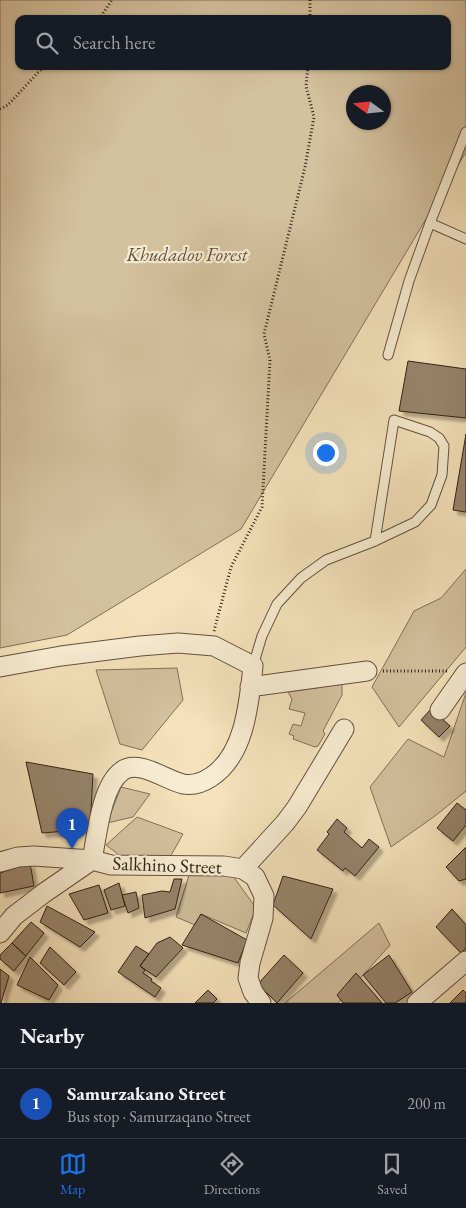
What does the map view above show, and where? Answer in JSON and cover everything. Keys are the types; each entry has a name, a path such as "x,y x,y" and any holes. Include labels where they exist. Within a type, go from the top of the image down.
{"street":[{"path":"0,667 61,656 178,643 214,646 253,666 248,703 238,743 228,762 204,782 192,785 181,783 140,768 132,767 123,770 116,776 110,786 102,808 92,860 14,916 0,933"},
{"path":"250,686 367,671"},
{"path":"440,710 462,672"},
{"name":"Salkhino Street","path":"243,869 286,823 298,807 344,729"},
{"name":"Salkhino Street","path":"0,862 18,857 34,856 92,860 111,865 224,866 243,869 254,877 264,896 263,918 250,963 248,978 253,992 261,1003"},
{"path":"417,1003 466,961"}],"lane":[{"path":"388,355 409,281 466,132"},
{"path":"430,223 466,239"},
{"path":"253,666 262,636 277,604 301,578 326,560 375,541 415,522 431,504 442,475 444,446 439,438 430,432 394,420 375,541"}],"path":[{"path":"102,15 112,0"},
{"path":"310,0 310,15"},
{"path":"0,109 8,105 40,70"},
{"path":"211,646 218,612 231,568 262,507 270,360 264,334 305,167 314,117 306,86 308,70"},
{"path":"367,671 462,672"}],"green space":[{"name":"Khudadov Forest","path":"0,0 466,0 466,152 241,529 67,635 0,648"},
{"path":"466,569 466,647 399,727 372,687 414,611 441,598"},
{"path":"177,668 183,700 142,750 120,744 96,670"},
{"path":"342,684 342,695 323,731 325,734 318,746 315,747 293,739 294,736 289,734 293,724 301,726 305,713 289,709 292,699 288,692"},
{"path":"466,693 466,791 391,847 370,787 408,739 444,757"},
{"path":"121,787 150,794 133,817 107,823"},
{"path":"137,817 183,834 169,859 127,861 106,845"},
{"path":"190,872 233,876 256,908 246,933 201,914 195,925 176,917"},
{"path":"379,923 390,945 338,1003 285,1003"}],"building":[{"path":"408,361 466,369 466,418 399,411"},
{"path":"466,434 466,512 453,510"},
{"path":"431,709 450,726 439,737 421,720"},
{"path":"26,762 93,774 90,829 42,833"},
{"path":"457,803 466,810 466,825 453,841 437,828"},
{"path":"337,819 347,828 344,832 362,848 369,839 379,847 355,876 345,868 343,871 317,850"},
{"path":"466,847 466,879 459,881 446,867"},
{"path":"30,863 34,886 0,893 0,873"},
{"path":"283,876 333,889 311,939 273,905"},
{"path":"174,879 182,879 175,909 145,918 142,895 162,891 170,892"},
{"path":"119,883 125,906 111,910 104,890"},
{"path":"99,885 108,913 84,920 69,894"},
{"path":"136,892 139,908 128,913 122,895"},
{"path":"47,906 95,932 80,947 40,922"},
{"path":"452,909 466,925 466,948 461,953 436,927"},
{"path":"201,914 247,940 238,963 182,945"},
{"path":"31,922 44,933 26,956 12,943"},
{"path":"170,937 183,948 156,977 140,966 157,943"},
{"path":"12,943 26,956 14,971 0,959 0,955"},
{"path":"136,946 149,954 140,966 145,970 143,973 161,988 155,997 118,972"},
{"path":"50,947 76,972 64,985 40,963"},
{"path":"284,955 303,973 277,1003 258,984"},
{"path":"389,955 412,992 395,1003 386,1003 363,975"},
{"path":"30,957 58,985 49,1000 17,985"},
{"path":"0,969 9,976 1,1003 0,1003"},
{"path":"356,973 382,1003 343,1003 337,995"},
{"path":"208,990 217,999 213,1003 195,1003"},
{"path":"463,990 466,993 466,1003 450,1003"}],"place":[{"name":"Samurzakano Street","path":"72,849"}]}
